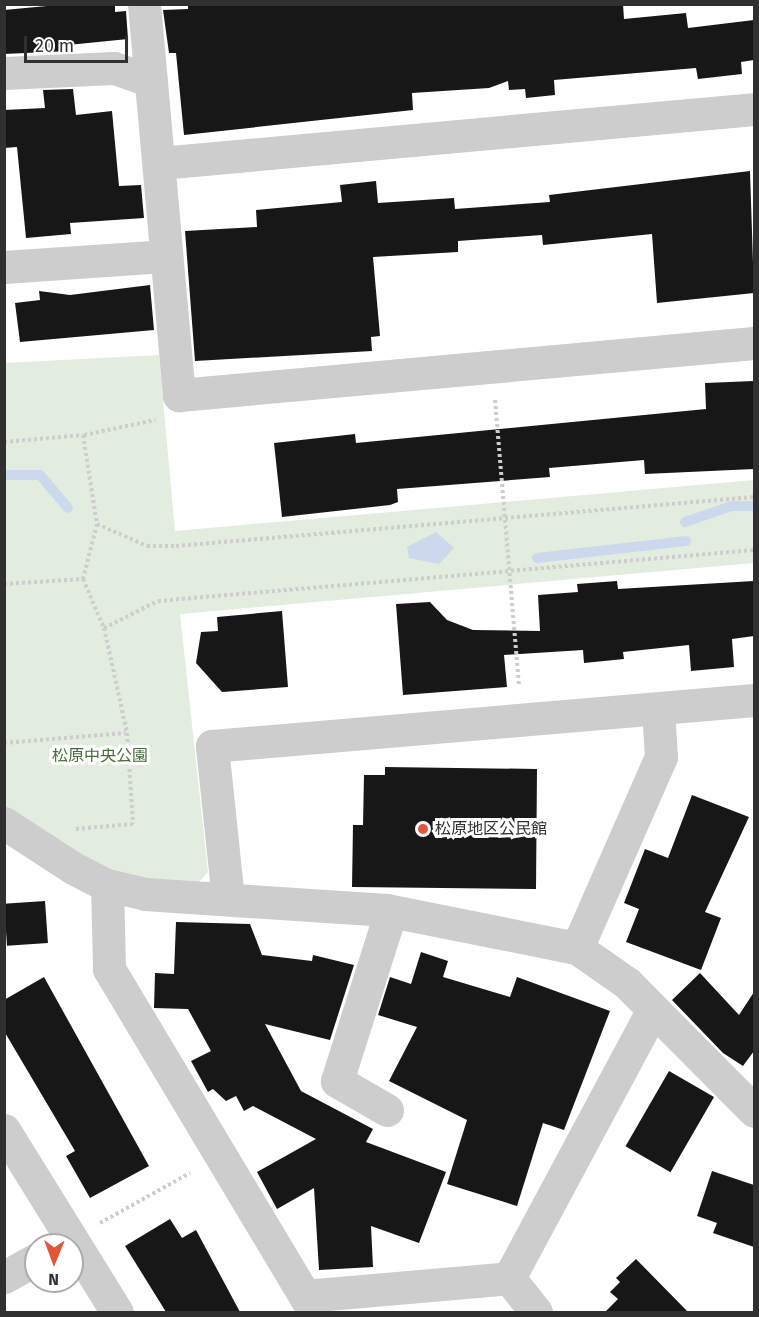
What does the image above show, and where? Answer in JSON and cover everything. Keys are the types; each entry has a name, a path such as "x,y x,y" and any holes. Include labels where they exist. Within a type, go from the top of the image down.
{"street":[{"path":"144,4 160,163 164,256 179,395 754,344"},
{"path":"4,73 114,68 151,81"},
{"path":"160,163 754,109"},
{"path":"4,267 164,256"},
{"path":"228,899 212,746 754,700"},
{"path":"577,948 661,757 658,709"},
{"path":"4,823 73,868 106,885 145,894 391,912 577,948 653,1010 754,1111"},
{"path":"106,885 109,969 309,1304 509,1278"},
{"path":"387,1110 337,1081 391,912"},
{"path":"509,1278 653,1010"},
{"path":"4,1130 62,1233"},
{"path":"4,1277 24,1266"},
{"path":"84,1266 117,1312"},
{"path":"509,1278 536,1312"}],"path":[{"path":"494,390 507,519 520,697"},
{"path":"4,442 83,435 165,418"},
{"path":"73,868 71,829 133,824 127,733 104,628 83,579 97,524 83,435"},
{"path":"97,524 154,547 754,497"},
{"path":"104,628 158,602 754,550"},
{"path":"4,584 83,579"},
{"path":"4,742 127,733"},
{"path":"83,1233 192,1172"}],"green space":[{"name":"松原中央公園","path":"159,355 175,531 754,480 754,563 180,614 208,872 196,885 140,880 73,854 5,811 4,363"}],"water":[{"path":"436,532 454,548 439,564 409,558 407,547"}],"building":[{"path":"68,4 115,4 115,12 126,11 128,39 68,45 69,51 4,54 4,10"},
{"path":"188,4 623,4 624,19 686,13 688,28 754,20 754,60 741,62 742,74 698,79 696,68 554,80 555,95 526,98 525,89 509,90 508,81 489,88 412,93 413,110 184,135 176,53 169,53 163,10 188,9"},
{"path":"73,89 76,115 112,111 119,186 141,185 144,218 70,223 71,234 26,238 17,147 4,148 4,110 45,108 43,90"},
{"path":"750,171 754,293 657,303 652,234 543,245 542,235 458,241 458,252 373,257 380,336 371,337 372,351 195,361 185,231 257,227 256,210 342,202 340,185 376,181 378,203 454,198 455,209 550,202 549,195"},
{"path":"150,285 154,330 20,342 15,303 40,300 39,291 70,295"},
{"path":"754,381 754,469 645,474 644,460 549,468 550,477 397,489 398,502 390,505 282,517 274,443 355,434 356,443 706,409 705,383"},
{"path":"617,581 618,589 754,581 754,636 732,639 734,667 691,671 689,645 623,652 624,659 584,663 583,650 504,655 507,687 403,695 396,604 430,602 447,620 473,630 540,631 538,595 578,592 577,584"},
{"path":"282,611 288,687 222,692 196,663 201,632 218,631 217,617"},
{"path":"385,767 537,769 536,889 352,887 353,825 363,825 364,775 385,775"},
{"path":"692,795 749,817 705,912 721,918 701,970 626,942 639,909 624,903 645,849 668,858"},
{"path":"45,901 48,943 7,946 4,904"},
{"path":"176,922 250,924 262,955 312,961 313,955 354,965 330,1040 265,1024 301,1091 373,1129 366,1142 446,1172 419,1243 371,1226 373,1267 319,1270 314,1188 277,1209 257,1172 316,1139 253,1106 244,1111 236,1096 226,1101 213,1089 208,1092 191,1061 211,1051 188,1009 154,1008 155,973 174,974"},
{"path":"421,952 448,961 443,977 510,997 517,977 610,1011 564,1130 543,1123 517,1206 447,1184 467,1120 389,1081 417,1027 378,1015 390,977 411,984"},
{"path":"700,973 739,1015 754,992 754,1051 743,1066 723,1053 672,1000"},
{"path":"44,977 149,1166 90,1198 66,1156 75,1151 4,1031 4,1000"},
{"path":"669,1071 714,1097 671,1172 626,1146"},
{"path":"712,1171 754,1185 754,1247 713,1233 717,1223 697,1216"},
{"path":"170,1219 182,1238 196,1230 240,1312 166,1312 125,1246"},
{"path":"636,1259 688,1312 605,1312 618,1299 610,1292 620,1282 616,1278"}],"waterway":[{"path":"4,475 40,475 68,508"},
{"path":"685,522 732,506 754,506"},
{"path":"537,558 686,541"}],"place":[{"name":"松原地区公民館","path":"423,829"}]}
